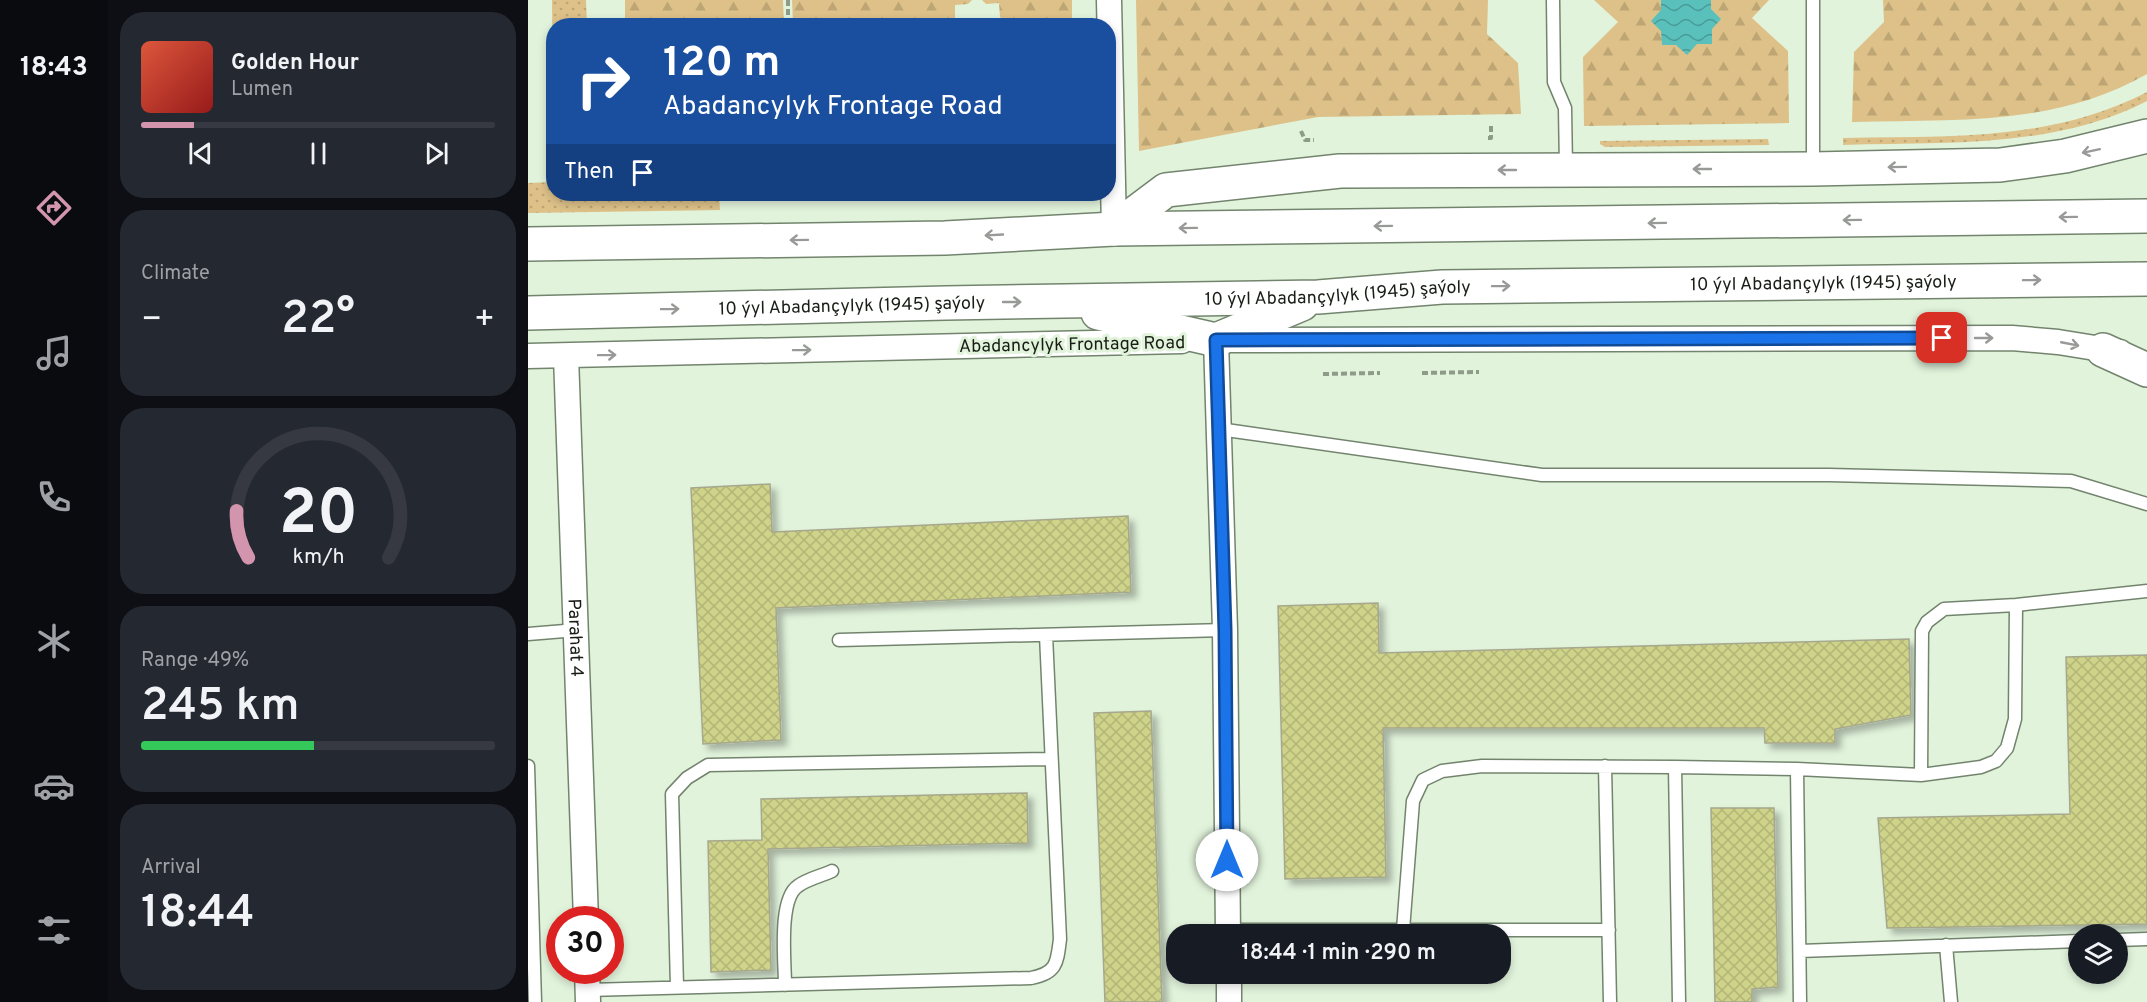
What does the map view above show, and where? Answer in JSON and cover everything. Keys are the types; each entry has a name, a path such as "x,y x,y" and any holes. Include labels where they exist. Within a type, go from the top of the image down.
{"main road":[{"path":"1114,229 1166,190 1340,171 1813,169 2000,165 2065,156 2147,136"},
{"path":"528,244 945,238 1114,229 2147,216"},
{"name":"10 ýyl Abadançylyk (1945) şaýoly","path":"528,313 1318,297 1442,287 2147,279"},
{"path":"1049,302 1216,340 1318,297"},
{"path":"2103,350 2147,370"}],"street":[{"path":"1108,0 1108,18"},
{"path":"1113,201 1114,229"},
{"name":"Abadancylyk Frontage Road","path":"528,357 1216,340 2012,338 2058,342 2103,350"},
{"path":"1216,340 1225,630 1228,924"},
{"path":"2103,350 2147,354"},
{"name":"Parahat 4","path":"566,356 586,906"},
{"path":"1229,984 1229,1002"}],"lane":[{"path":"1553,0 1554,82 1565,108 1566,170"},
{"path":"1813,169 1814,0"},
{"path":"1219,429 1542,475 1829,475 2071,481 2147,504"},
{"path":"1921,775 1922,631 1927,622 1944,609 2016,605 2147,591"},
{"path":"1403,924 1413,801 1423,780 1442,771 1482,766 1605,766 1797,769 1921,775 1981,767 1996,761 2007,748 2014,719 2016,605"},
{"path":"528,633 577,630"},
{"path":"839,640 1225,630"},
{"path":"588,987 784,985 1031,978 1043,976 1054,969 1060,939 1046,635"},
{"path":"677,987 672,794 687,778 708,765 1051,759"},
{"path":"528,766 535,1002"},
{"path":"1605,766 1610,1002"},
{"path":"1675,767 1679,1002"},
{"path":"1797,769 1800,1002"},
{"path":"784,985 785,909 789,897 796,887 832,871"},
{"path":"1511,930 1609,930"},
{"path":"2128,940 2147,939"},
{"path":"1800,951 2068,941"},
{"path":"1946,945 1951,1002"}],"path":[{"path":"788,0 788,18"},
{"path":"1483,138 1491,138 1491,123"},
{"path":"1301,130 1305,140 1320,140"},
{"path":"1422,373 1479,372"},
{"path":"1323,375 1380,374"}],"green space":[{"path":"552,0 586,0 587,18 552,18"},
{"path":"625,0 783,0 784,18 625,18"},
{"path":"792,0 972,0 968,4 955,5 955,18 793,18"},
{"path":"982,0 1072,0 1072,18 1001,18 999,3 986,4"},
{"path":"1136,0 1488,0 1487,34 1518,63 1521,114 1318,117 1139,151"},
{"path":"1594,0 1769,0 1752,18 1788,51 1789,123 1584,126 1583,57 1618,22"},
{"path":"1883,0 2147,0 2147,74 2112,91 2040,112 1967,119 1852,122 1854,52 1884,22"},
{"path":"2147,92 2147,101 2111,117 2074,128 2037,135 1998,140 1843,145 1843,138 1960,136 2036,128 2073,120 2110,108"},
{"path":"1768,139 1769,145 1605,147 1600,144 1600,141"},
{"path":"546,182 546,201 719,201 720,210 528,213 528,183"}],"water":[{"path":"1661,0 1711,0 1711,9 1721,19 1712,29 1712,44 1697,44 1687,55 1676,45 1662,45 1661,31 1651,21 1661,10"}],"building":[{"path":"770,484 772,532 1128,516 1131,592 776,608 781,740 703,744 691,488"},
{"path":"1378,603 1379,653 1909,639 1911,715 1835,729 1835,743 1765,743 1764,728 1383,728 1386,877 1285,879 1278,606"},
{"path":"2147,655 2147,924 1887,928 1878,818 2070,814 2066,657"},
{"path":"1151,711 1162,1002 1105,1002 1094,713"},
{"path":"1027,793 1028,843 768,849 771,970 711,972 708,841 762,840 761,799"},
{"path":"1711,808 1774,808 1778,987 1752,989 1752,1002 1715,1002"}],"route":[{"path":"1227,860 1225,630 1216,340 1942,338"}]}
